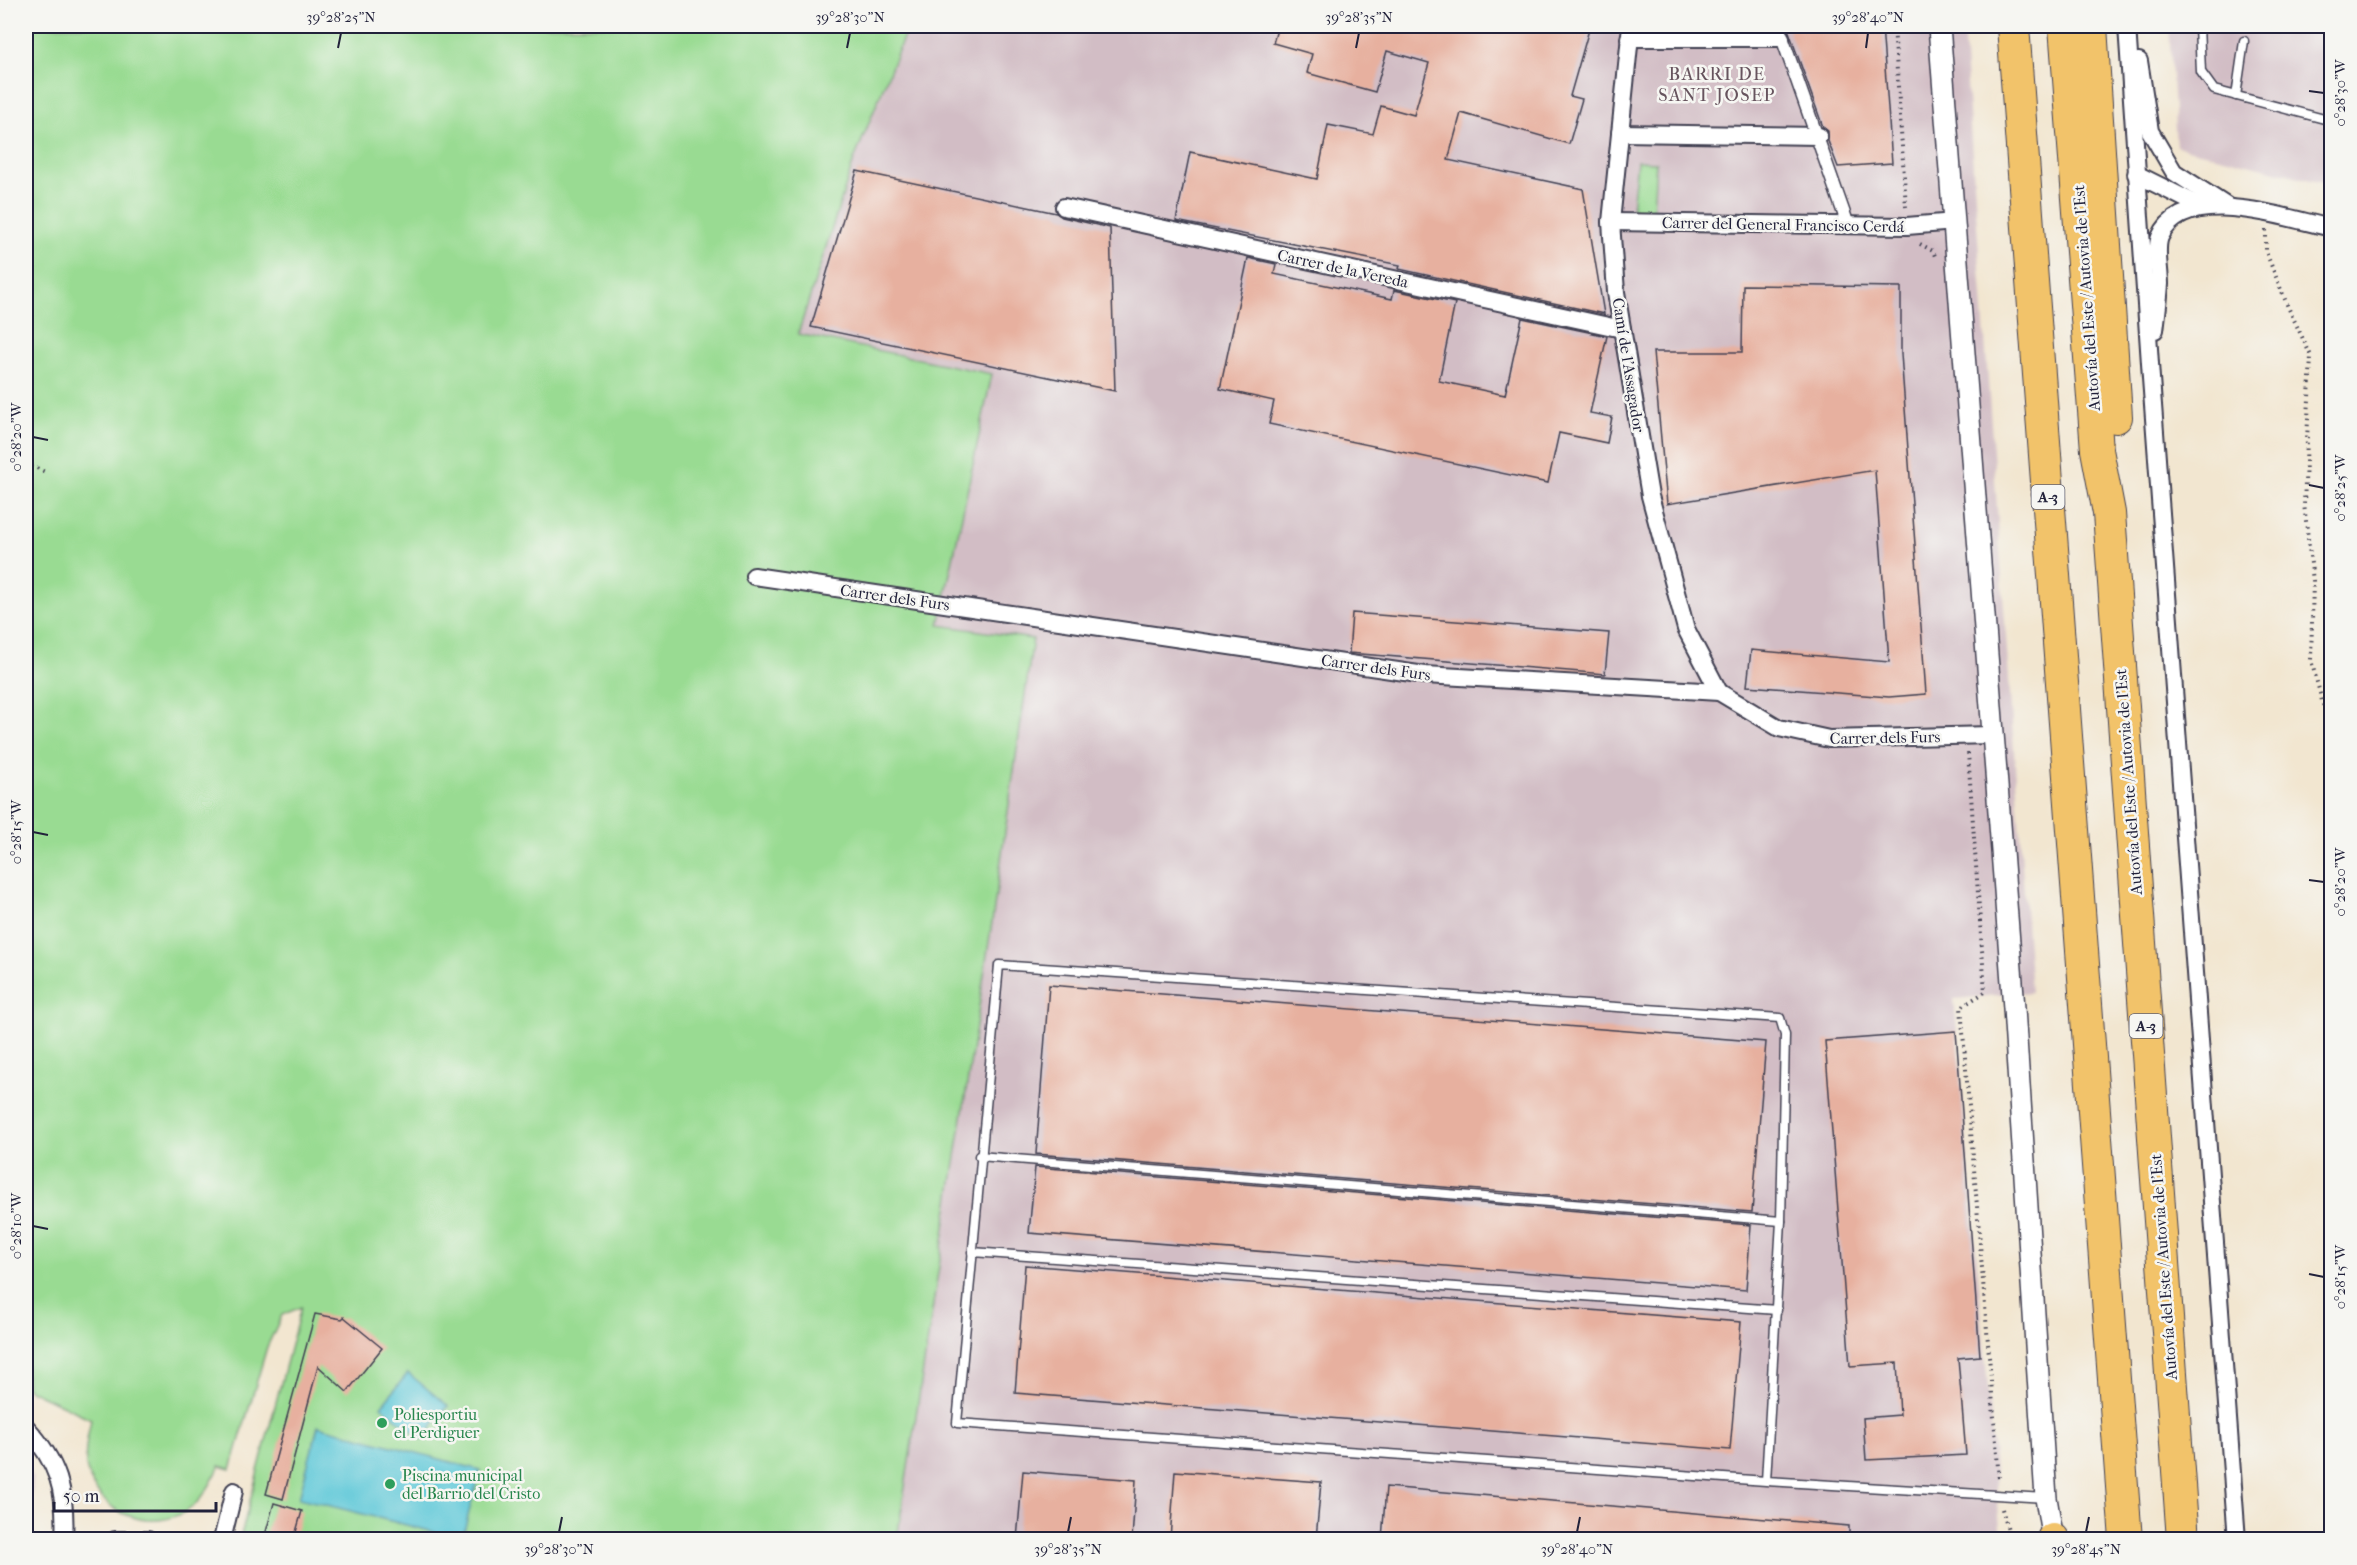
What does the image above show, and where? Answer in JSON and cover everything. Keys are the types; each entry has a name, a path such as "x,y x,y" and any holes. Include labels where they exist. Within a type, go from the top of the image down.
{"highway":[{"name":"A-3","path":"2013,26 2126,1539"},
{"name":"Autovía del Este / Autovia de l'Est","path":"2065,26 2097,450 2109,513 2183,1539"},
{"path":"2091,26 2118,442 2109,513"}],"street":[{"path":"1939,26 1955,222 1981,736 2014,1008 2046,1498 2053,1539"},
{"path":"2127,26 2237,1539"},
{"path":"2134,26 2150,131 2174,172 2228,207"},
{"path":"1630,32 1780,32 1819,135 1848,225"},
{"name":"Camí de l'Assagador","path":"1630,32 1611,222 1622,328 1650,496 1686,629 1719,692"},
{"path":"1620,133 1819,135"},
{"path":"2136,174 2202,207"},
{"name":"Carrer de la Vereda","path":"1064,207 1622,328"},
{"path":"2151,378 2160,285 2159,239 2172,219 2202,207 2228,207 2331,228"},
{"name":"Carrer del General Francisco Cerdá","path":"1611,222 1907,226 1955,222"},
{"name":"Carrer dels Furs","path":"754,576 1425,675 1719,692 1779,728 1829,739 1981,736"},
{"path":"26,1426 45,1448 61,1482 65,1517 64,1539"},
{"path":"222,1539 234,1491"},
{"path":"115,1539 148,1539"}],"lane":[{"path":"2199,26 2201,72 2214,90 2331,121"},
{"path":"2236,96 2244,41"},
{"path":"1766,1481 1781,1221 1785,1035 1780,1018 999,965 957,1423 1766,1481 2046,1498"},
{"path":"980,1156 1781,1221"},
{"path":"972,1252 1777,1310"}],"path":[{"path":"1894,26 1908,236 1933,251 1937,263"},
{"path":"2267,215 2266,252 2311,356 2304,504 2313,581 2311,660 2324,708 2331,720"},
{"path":"26,464 45,472"},
{"path":"1981,736 1967,758 1985,992 1961,1007 2003,1519 2011,1539"}],"shaded area":[{"path":"908,26 1963,26 2031,992 1954,999 2001,1539 897,1539 991,929 1033,639 939,625 992,374 798,334 854,160"},
{"path":"2169,26 2331,26 2331,185 2176,146"},
{"path":"26,1465 33,1480 30,1539 26,1539"}],"green space":[{"path":"26,26 908,26 854,160 798,334 992,374 939,625 1033,639 991,929 897,1539 240,1539 301,1307 282,1315 267,1347 231,1469 220,1466 200,1499 191,1508 176,1516 160,1520 145,1520 115,1509 103,1499 93,1486 86,1464 86,1444 91,1419 26,1388"},
{"path":"1637,161 1656,162 1653,212 1636,213 1632,209"}],"water":[{"path":"408,1373 448,1406 422,1439 381,1406"},
{"name":"Piscina municipal del Barrio del Cristo","path":"318,1426 480,1470 462,1539 299,1498"}],"building":[{"path":"1278,26 1590,26 1570,96 1582,99 1569,144 1461,113 1448,160 1583,189 1604,314 1399,269 1400,265 1176,221 1190,152 1317,179 1328,125 1373,134 1381,106 1414,115 1429,63 1387,51 1375,92 1307,73 1312,54 1273,43"},
{"path":"1787,26 1882,26 1892,163 1838,167 1828,141 1828,131 1823,127"},
{"path":"857,171 1056,213 1062,217 1110,228 1115,391 811,327"},
{"path":"1248,258 1276,264 1274,274 1392,299 1394,290 1455,303 1439,381 1505,395 1522,318 1607,336 1590,413 1612,417 1607,443 1559,433 1548,483 1269,424 1274,401 1220,389"},
{"path":"1743,285 1901,287 1901,354 1926,694 1889,697 1747,686 1751,650 1889,662 1875,470 1667,504 1653,352 1742,352"},
{"path":"1352,613 1609,633 1605,674 1349,653"},
{"path":"1049,985 1766,1042 1752,1212 1036,1154"},
{"path":"1956,1031 1980,1356 1958,1358 1966,1455 1866,1460 1863,1418 1900,1415 1897,1363 1850,1366 1825,1041"},
{"path":"1035,1167 1751,1225 1746,1290 1029,1233"},
{"path":"1025,1265 1741,1322 1730,1450 1015,1393"},
{"path":"315,1314 342,1319 344,1317 382,1348 347,1392 318,1366 283,1499 266,1494"},
{"path":"1023,1471 1136,1480 1132,1539 1017,1539"},
{"path":"1175,1471 1321,1482 1316,1539 1170,1539"},
{"path":"1386,1487 1849,1526 1849,1539 1382,1539"},
{"path":"274,1503 302,1511 294,1539 264,1539"}],"place":[{"name":"Poliesportiu el Perdiguer","path":"382,1423"},
{"name":"Piscina municipal del Barrio del Cristo","path":"390,1484"}],"district":[{"name":"BARRI DE SANT JOSEP","path":"1717,84"}]}
